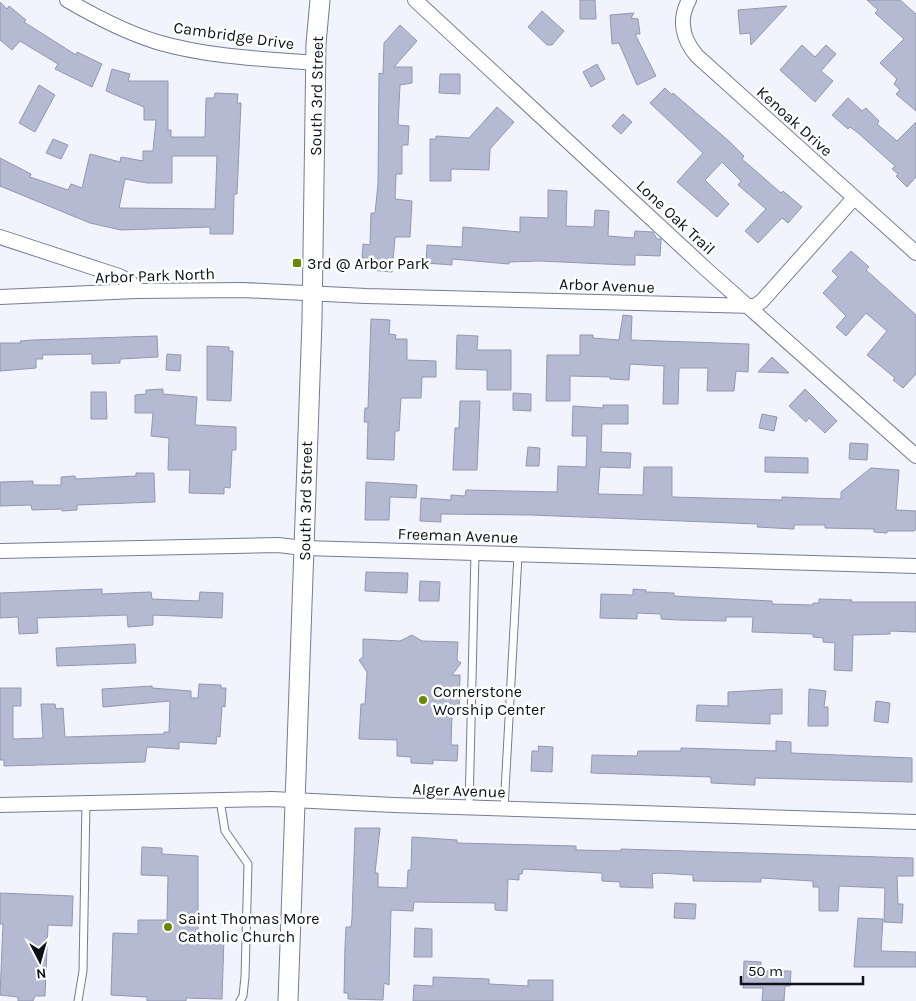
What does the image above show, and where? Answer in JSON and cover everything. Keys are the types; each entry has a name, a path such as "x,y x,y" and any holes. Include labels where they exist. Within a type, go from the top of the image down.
{"street":[{"name":"Cambridge Drive","path":"67,0 109,24 158,42 208,52 316,63"},
{"name":"South 3rd Street","path":"288,1001 312,292 316,63 320,0"},
{"name":"Lone Oak Trail","path":"415,0 747,306 916,456"},
{"name":"Kenoak Drive","path":"689,0 685,7 682,26 692,50 916,253"},
{"path":"747,306 755,306 762,301 854,198"},
{"path":"0,237 119,276 130,282 136,291"},
{"name":"Arbor Park North","path":"0,297 136,291 312,292"},
{"name":"Arbor Avenue","path":"312,292 376,296 747,306"},
{"name":"Freeman Avenue","path":"0,551 246,545 475,554 916,566"},
{"name":"Alger Avenue","path":"0,805 220,799 296,800 469,808 916,822"}],"lane":[{"path":"469,808 475,554"},
{"path":"504,809 518,555"},
{"path":"220,799 225,831 248,864 245,977 243,996 240,1001"},
{"path":"78,1001 83,971 86,802"}],"building":[{"path":"580,0 595,0 596,19 580,19"},
{"path":"867,0 900,0 916,14 916,111 896,94 900,90 894,84 897,79 880,63 904,39 875,13 878,10"},
{"path":"0,2 7,9 9,6 26,20 24,22 76,55 77,52 102,64 92,87 55,69 58,64 20,41 12,50 0,40"},
{"path":"787,6 751,45 750,33 740,34 738,10"},
{"path":"542,11 564,31 552,45 547,45 528,27"},
{"path":"634,13 631,18 638,19 640,34 635,34 656,76 637,85 619,43 612,44 610,15"},
{"path":"400,25 417,41 394,67 412,67 412,83 400,85 398,125 409,126 408,145 402,145 402,174 396,174 395,199 412,201 410,237 395,237 392,272 370,270 371,258 362,258 363,244 370,245 371,213 375,213 378,184 379,73 383,74 384,43"},
{"path":"802,45 815,57 826,45 836,54 821,71 833,81 815,102 780,70"},
{"path":"597,64 605,79 591,87 583,72"},
{"path":"112,69 130,74 128,81 168,81 168,130 171,130 171,137 205,137 206,98 214,98 215,93 238,94 237,103 241,103 237,194 234,194 233,234 210,234 210,227 121,230 90,223 0,186 0,158 31,174 30,177 68,190 71,184 82,188 90,154 120,162 121,157 143,161 143,151 153,151 156,120 144,120 144,107 106,91","holes":["172,156 217,156 215,209 119,208 125,179 147,183 172,183"]},
{"path":"440,74 460,74 460,94 439,93"},
{"path":"39,85 55,95 35,132 19,123"},
{"path":"665,88 730,142 744,156 742,159 781,193 783,191 802,207 788,223 782,218 758,243 745,231 766,209 738,185 741,181 722,162 705,180 729,204 717,217 677,182 703,153 650,103"},
{"path":"848,98 862,111 866,108 879,121 877,124 897,141 916,122 916,177 907,187 892,169 895,166 857,132 850,127 848,129 832,115"},
{"path":"497,107 514,122 490,149 489,170 451,169 451,181 430,181 430,139 436,139 436,136 469,138"},
{"path":"623,114 632,122 621,134 612,126"},
{"path":"53,139 68,145 61,159 46,153"},
{"path":"548,190 567,191 566,226 594,227 595,210 609,211 608,236 634,238 635,231 653,232 657,239 661,239 660,256 635,255 635,265 539,261 509,262 509,264 452,259 452,265 426,263 427,245 462,247 463,227 520,232 520,217 548,218"},
{"path":"851,251 869,267 866,270 916,315 916,374 903,388 893,380 895,378 867,355 887,331 866,313 846,336 836,327 846,316 823,293 838,277 832,271"},
{"path":"623,315 632,316 631,340 749,344 748,372 736,371 734,391 707,391 708,368 679,368 678,404 663,404 664,366 630,364 629,380 610,379 610,377 570,376 570,401 546,401 547,355 580,355 580,335 593,335 593,338 619,340"},
{"path":"371,319 390,320 389,334 396,335 395,339 407,339 407,360 436,361 436,377 422,377 421,398 401,398 399,431 395,431 394,460 367,459 368,422 364,422 365,408 368,408"},
{"path":"457,335 478,336 477,350 511,350 511,390 487,390 487,370 456,369"},
{"path":"157,336 158,357 120,359 120,363 92,364 92,354 42,355 43,359 36,359 36,368 0,371 0,343 21,343 20,341 33,340"},
{"path":"207,346 229,347 229,351 233,351 231,401 207,400"},
{"path":"167,354 181,355 180,371 166,370"},
{"path":"772,357 789,373 758,372"},
{"path":"163,389 163,394 197,397 195,425 236,427 236,450 232,450 230,488 224,487 224,494 189,493 190,470 168,470 169,438 151,436 153,413 135,413 135,395 146,394 146,390"},
{"path":"805,389 837,421 825,433 809,418 806,422 789,406"},
{"path":"91,392 106,392 107,419 91,419"},
{"path":"513,393 531,394 531,411 513,410"},
{"path":"460,401 480,401 477,470 453,470 455,428 459,428"},
{"path":"603,405 628,405 628,424 602,424 601,452 631,453 630,468 600,467 598,494 643,495 644,467 672,467 672,497 782,500 782,497 841,499 841,492 871,468 899,470 896,510 916,511 916,529 914,531 887,531 887,533 874,532 874,529 825,528 825,525 794,525 794,529 757,527 758,524 531,515 441,514 441,522 420,521 421,498 451,500 451,495 465,496 466,490 557,492 558,466 586,467 587,436 572,436 573,406 603,408"},
{"path":"762,414 777,417 774,431 759,428"},
{"path":"850,443 868,444 867,460 849,459"},
{"path":"528,447 540,448 539,466 526,466"},
{"path":"765,457 808,458 808,473 765,472"},
{"path":"136,473 154,473 155,502 77,505 77,510 62,511 62,509 32,510 31,505 0,506 0,482 33,481 33,485 61,485 61,477 75,476 76,479 136,476"},
{"path":"366,482 417,485 416,498 390,497 389,520 365,520"},
{"path":"366,572 408,573 407,593 365,591"},
{"path":"420,581 440,582 439,601 419,601"},
{"path":"102,589 102,594 151,592 152,599 199,601 200,592 223,593 222,618 153,615 153,625 128,627 127,615 37,618 38,633 19,634 18,617 0,618 0,593"},
{"path":"633,589 646,590 646,592 674,593 674,596 772,601 772,604 813,605 813,603 819,603 819,599 852,600 851,602 916,602 916,632 890,631 890,634 853,635 852,671 834,670 835,643 823,642 823,638 813,637 813,634 752,632 753,617 726,617 726,621 679,620 661,619 661,614 637,613 637,619 600,618 601,594 633,595"},
{"name":"Cornerstone Worship Center","path":"412,635 422,641 458,642 457,660 461,663 452,675 460,675 459,716 452,716 451,745 458,745 457,761 433,760 433,764 411,763 411,757 397,756 397,740 359,739 361,704 365,704 367,672 359,660 363,657 363,639 400,641"},
{"path":"135,644 136,663 57,666 56,648"},
{"path":"199,684 221,685 221,688 226,688 225,707 222,706 220,737 217,736 216,744 179,742 179,749 147,747 145,762 4,766 4,760 0,760 0,688 21,688 21,706 13,706 13,739 43,738 41,704 55,704 56,709 63,708 65,737 164,734 164,732 169,732 170,701 103,707 102,689 152,686 152,688 191,691 191,698 198,698"},
{"path":"782,689 782,714 770,714 770,724 696,721 697,705 728,706 728,692"},
{"path":"809,689 826,691 824,707 828,707 828,726 808,726"},
{"path":"876,701 890,703 888,723 874,721"},
{"path":"776,741 791,742 791,753 912,758 912,782 755,778 755,785 711,783 711,777 591,773 592,755 637,756 638,751 681,751 681,748 776,751"},
{"path":"538,746 553,747 552,772 531,771 532,751 539,751"},
{"path":"355,828 380,828 375,873 378,873 378,887 407,888 408,870 411,870 412,837 457,840 457,843 576,846 576,850 621,851 621,849 913,858 913,876 897,876 898,904 903,904 902,923 884,922 885,888 839,886 838,911 819,911 819,887 813,887 813,881 761,878 761,882 693,881 693,875 658,873 652,874 653,888 620,887 620,882 602,881 602,873 523,869 522,874 519,874 519,880 508,879 507,911 495,910 495,903 414,902 413,911 391,910 389,985 384,983 383,1000 348,999 348,993 344,993 345,947 346,927 351,927 352,918"},
{"name":"Saint Thomas More Catholic Church","path":"142,847 162,848 162,854 198,856 198,936 224,937 222,999 186,998 186,1001 147,1001 147,997 111,995 113,933 138,934 138,920 167,920 168,876 141,875"},
{"path":"0,893 73,896 72,926 48,925 45,996 35,996 33,1001 18,1001 18,997 0,995 3,924 0,924"},
{"path":"675,903 696,904 695,919 674,918"},
{"path":"858,918 883,919 881,951 916,952 916,967 854,967"},
{"path":"415,928 432,929 432,957 414,957"},
{"path":"744,961 761,962 761,971 791,971 790,986 785,986 784,1001 762,1001 763,988 743,988"},
{"path":"433,977 489,979 489,984 528,986 528,980 553,980 553,1001 413,1001 414,985 433,986"}],"place":[{"name":"3rd @ Arbor Park","path":"297,263"},
{"name":"Cornerstone Worship Center","path":"423,700"},
{"name":"Saint Thomas More Catholic Church","path":"168,927"}]}
